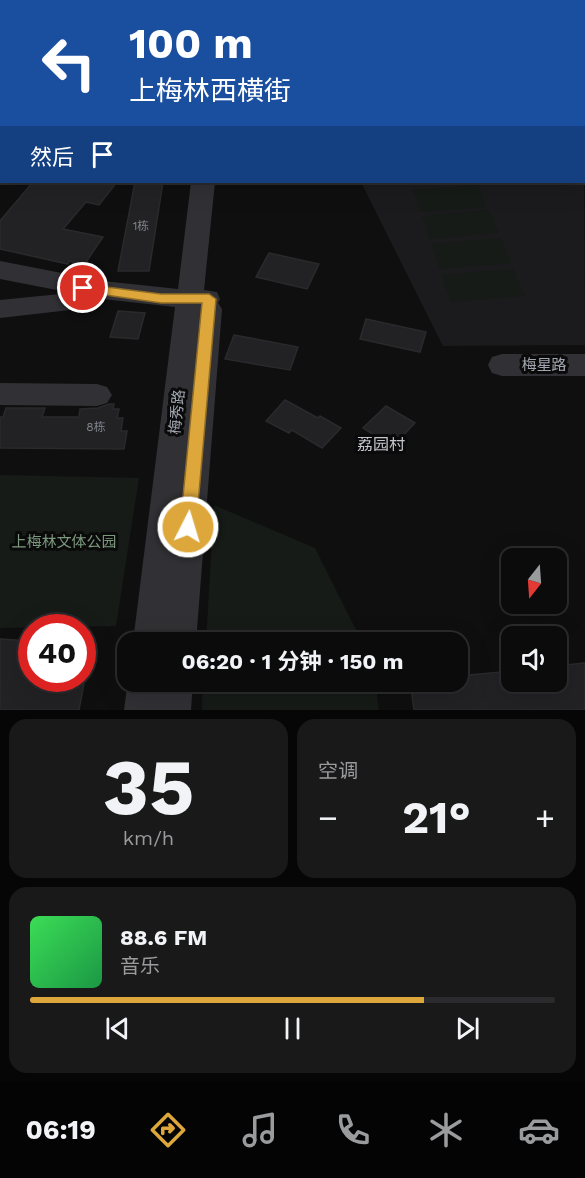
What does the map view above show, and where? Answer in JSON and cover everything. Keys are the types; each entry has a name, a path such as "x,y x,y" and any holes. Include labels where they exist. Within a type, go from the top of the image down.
{"street":[{"name":"梅秀路","path":"179,632 200,299 203,183"},
{"name":"梅秀路","path":"152,632 200,299 220,183"},
{"path":"0,270 114,294 200,299"},
{"path":"0,309 60,303"},
{"name":"梅星路","path":"502,365 585,365"},
{"path":"0,394 97,395"},
{"path":"143,710 145,692"},
{"path":"172,710 173,692"}],"shaded area":[{"path":"362,183 584,183 585,345 443,346"}],"green space":[{"path":"478,185 487,207 421,212 413,190"},
{"path":"489,210 499,233 430,239 422,216"},
{"path":"501,238 511,263 440,269 431,244"},
{"path":"513,269 525,296 451,302 442,275"},
{"name":"上梅林文体公园","path":"0,475 139,478 116,626 96,626 96,614 18,614 18,628 0,628"},
{"path":"214,505 315,548 357,632 207,632"},
{"path":"203,692 377,692 379,710 202,710"}],"building":[{"path":"32,183 116,183 99,205 86,202 63,229 103,237 84,265 69,261 68,264 0,249 0,221"},
{"path":"135,183 163,183 149,271 118,271"},
{"path":"269,253 319,264 307,289 256,277"},
{"path":"118,311 145,313 138,339 110,337"},
{"path":"366,319 426,332 420,352 360,339"},
{"path":"234,335 298,347 290,370 225,359"},
{"path":"285,400 341,428 322,448 292,430 289,433 266,421"},
{"path":"114,404 113,409 119,409 117,418 123,418 121,431 127,431 124,449 0,448 0,417 3,417 6,408 45,408 42,417 79,417 80,409 98,408"},
{"path":"386,406 415,423 392,447 363,428"},
{"path":"0,639 18,640 18,692 82,692 79,710 0,710"},
{"path":"585,663 585,710 414,710 412,692 468,692 468,675 501,672 501,692 567,692 567,665"}],"district":[{"name":"荔园村","path":"381,444"}],"route":[{"path":"83,288 114,294 209,299 188,527"}]}
